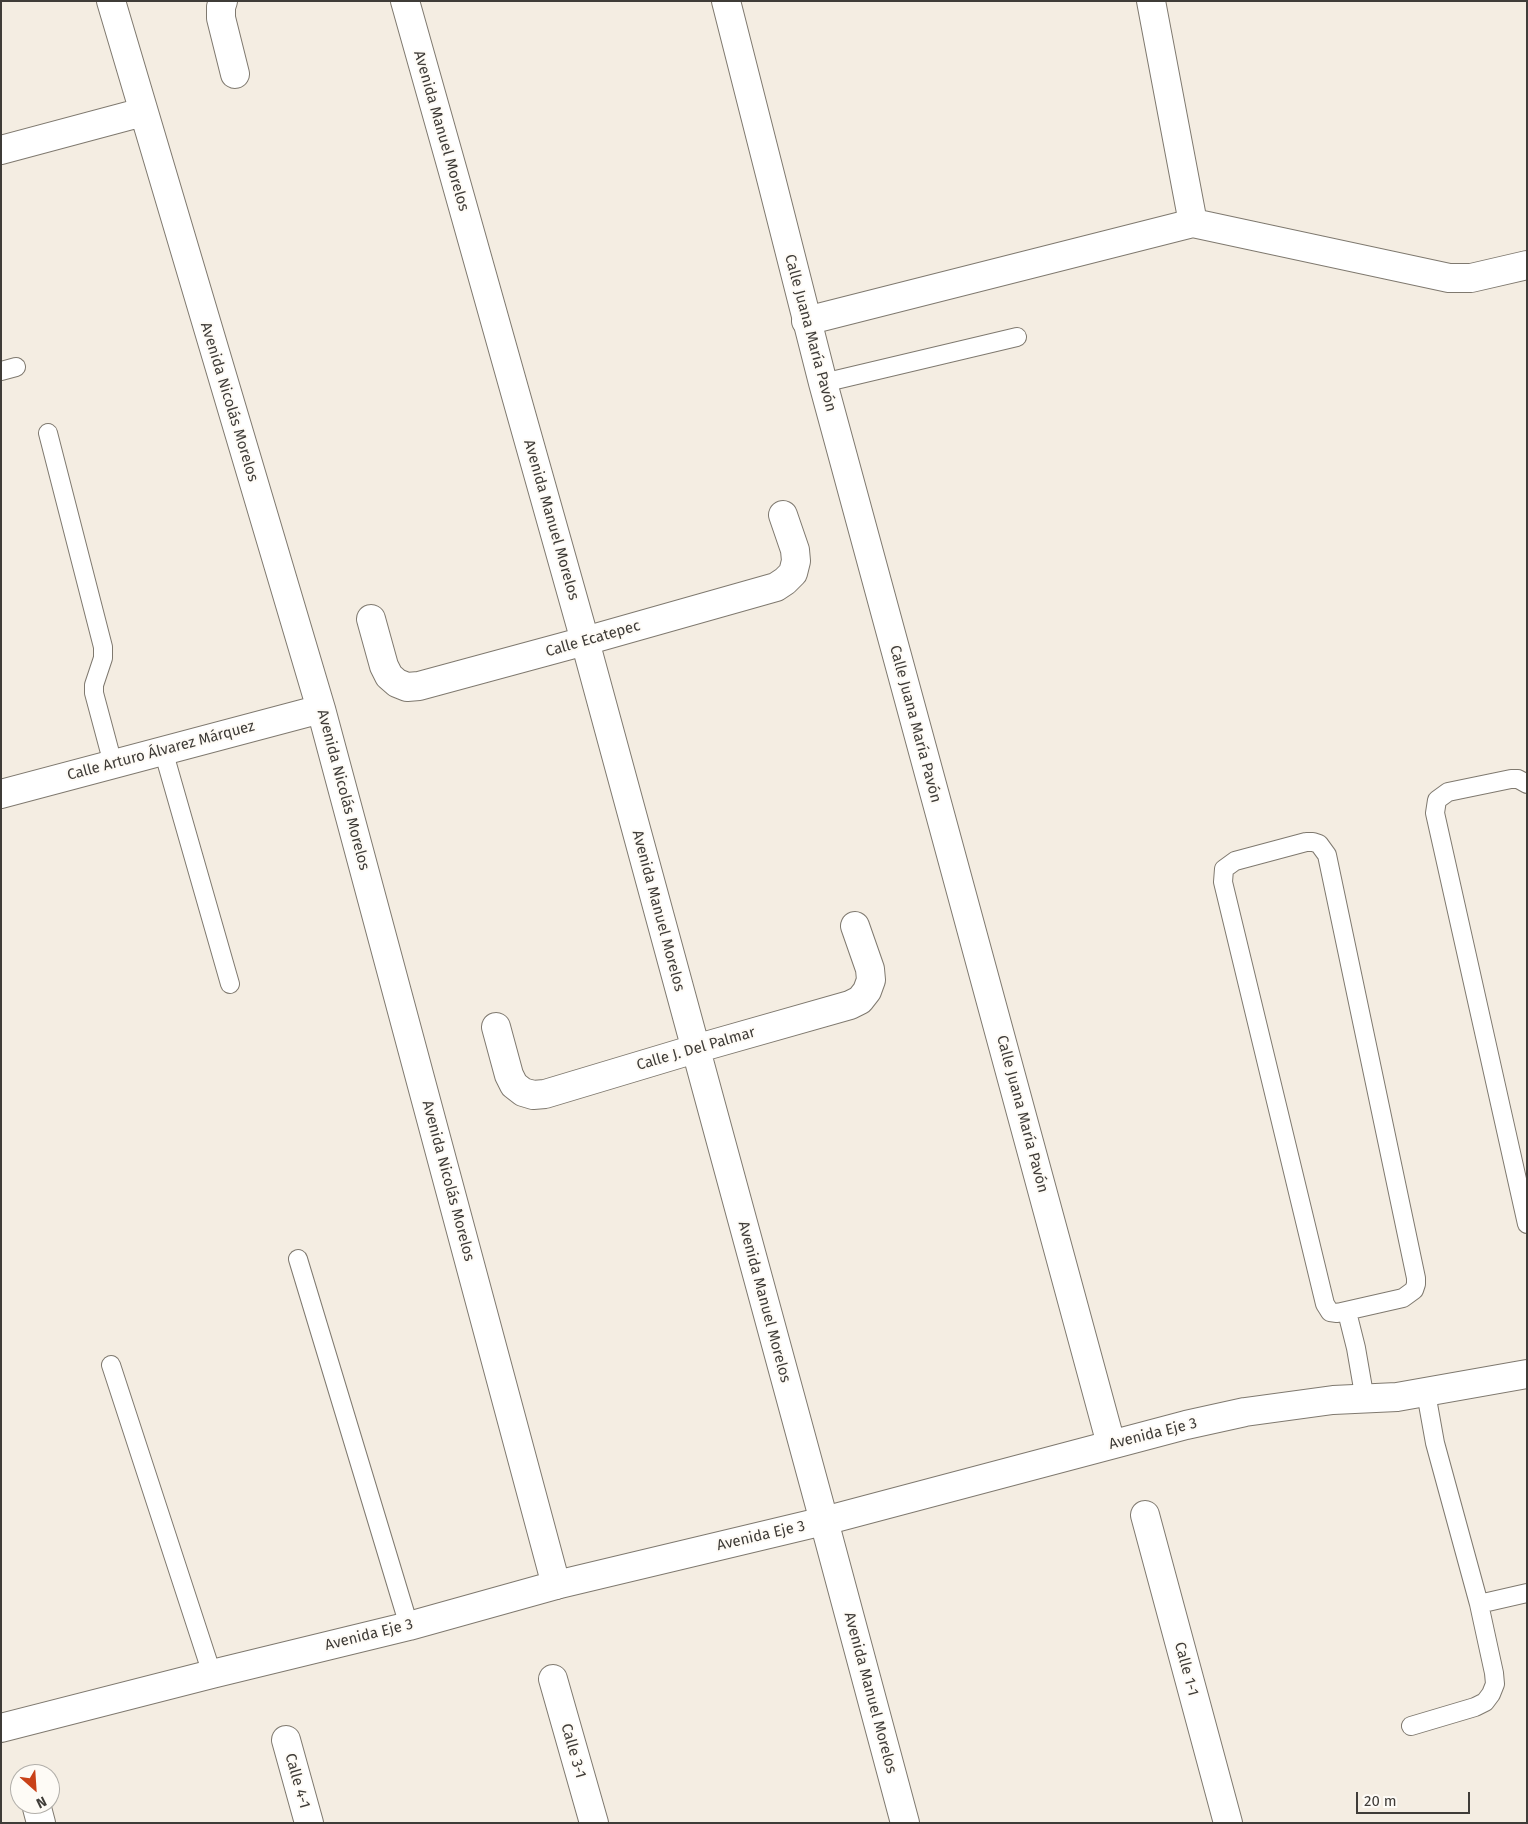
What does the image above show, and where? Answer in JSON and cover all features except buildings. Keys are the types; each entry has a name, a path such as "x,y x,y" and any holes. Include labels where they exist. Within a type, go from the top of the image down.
{"street":[{"name":"Avenida Nicolás Morelos","path":"111,1 321,709 556,1585"},
{"path":"223,1 221,18 235,74"},
{"name":"Avenida Manuel Morelos","path":"405,1 585,641 824,1520 904,1823"},
{"name":"Calle Juana María Pavón","path":"726,1 806,321 1111,1444"},
{"path":"1151,1 1193,223"},
{"path":"1,150 143,112"},
{"path":"806,321 1193,223 1450,278 1471,278 1527,265"},
{"name":"Calle Ecatepec","path":"372,620 384,666 389,676 397,684 407,687 419,686 776,587 786,581 793,573 796,562 795,550 783,515"},
{"name":"Calle Arturo Álvarez Márquez","path":"1,794 321,709"},
{"name":"Calle J. Del Palmar","path":"496,1028 509,1075 514,1085 523,1092 533,1095 544,1094 850,1005 860,1000 867,991 871,980 870,969 855,926"},
{"name":"Avenida Eje 3","path":"2,1724 409,1626 556,1585 824,1520 1111,1444 1246,1412 1333,1400 1365,1400 1426,1393 1527,1374"},
{"name":"Calle 1-1","path":"1144,1515 1228,1823"},
{"name":"Calle 3-1","path":"553,1679 594,1823"},
{"name":"Calle 4-1","path":"286,1740 309,1823"}],"lane":[{"path":"823,383 1017,337"},
{"path":"48,433 103,647 103,658 94,685 94,692 113,764"},
{"path":"163,750 230,984"},
{"path":"1527,784 1518,779 1511,779 1448,792 1437,800 1435,813 1527,1224"},
{"path":"1312,842 1319,844 1327,855 1416,1278 1414,1290 1403,1298 1347,1312 1333,1313 1325,1304 1223,882 1224,869 1235,861 1312,842"},
{"path":"298,1259 409,1626"},
{"path":"1347,1312 1356,1348 1365,1400"},
{"path":"111,1365 212,1674"},
{"path":"1411,1726 1475,1707 1484,1702 1491,1694 1495,1684 1479,1604 1435,1443 1426,1393"},
{"path":"1479,1604 1527,1593"}]}
